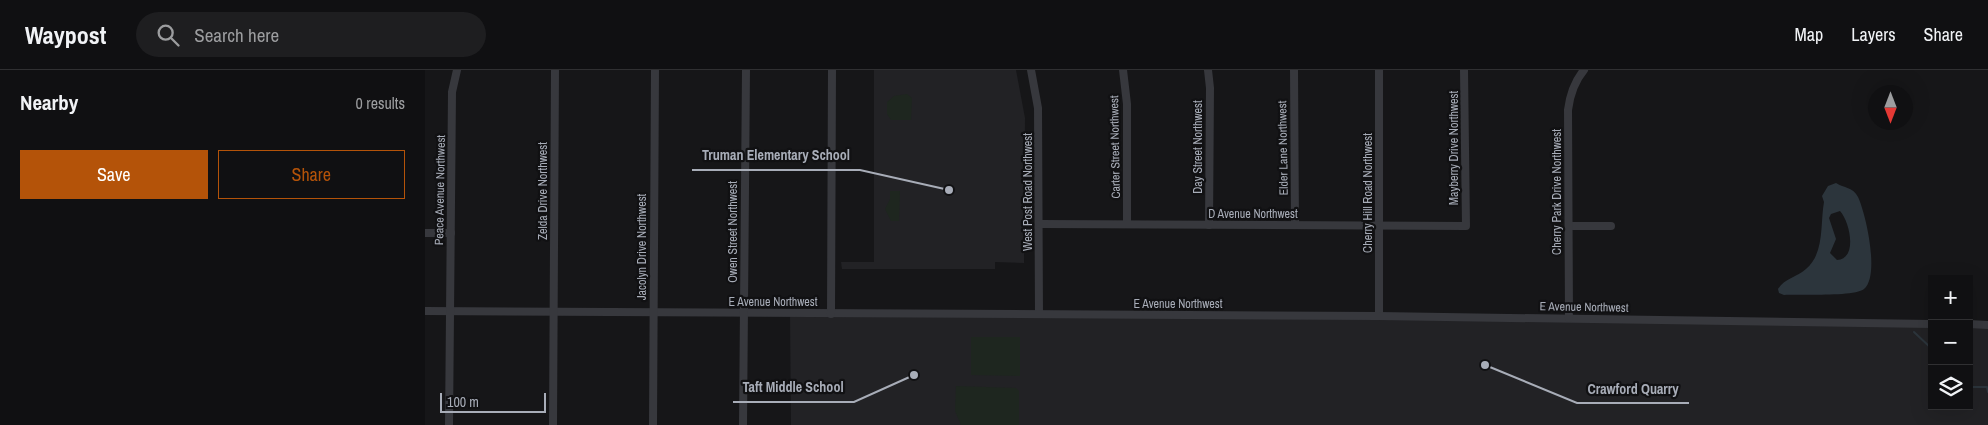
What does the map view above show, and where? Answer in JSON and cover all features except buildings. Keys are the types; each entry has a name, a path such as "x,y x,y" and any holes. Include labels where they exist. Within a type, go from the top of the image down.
{"street":[{"name":"Peace Avenue Northwest","path":"449,425 452,92 457,70"},
{"name":"Zelda Drive Northwest","path":"553,425 555,70"},
{"name":"Jacolyn Drive Northwest","path":"653,425 655,70"},
{"name":"Owen Street Northwest","path":"743,425 745,70"},
{"path":"831,314 832,70"},
{"name":"West Post Road Northwest","path":"1031,70 1038,108 1039,314"},
{"name":"Carter Street Northwest","path":"1123,70 1127,104 1127,224"},
{"name":"Day Street Northwest","path":"1208,70 1210,88 1209,225"},
{"name":"Elder Lane Northwest","path":"1294,70 1295,225"},
{"name":"Cherry Hill Road Northwest","path":"1379,70 1379,316"},
{"name":"Mayberry Drive Northwest","path":"1464,70 1466,226"},
{"name":"Cherry Park Drive Northwest","path":"1569,318 1569,96 1575,82 1584,70"},
{"name":"D Avenue Northwest","path":"1040,224 1466,226"},
{"path":"1569,226 1611,226"},
{"path":"425,233 451,233"},
{"name":"E Avenue Northwest","path":"425,311 1379,316 1928,324"},
{"path":"1973,324 1988,325"}],"shaded area":[{"path":"874,70 1016,70 1025,118 1024,263 995,262 995,269 842,269 841,262 874,262"},
{"path":"907,94 912,98 911,120 891,120 887,114 887,102 894,96"},
{"path":"1836,183 1851,189 1858,197 1865,217 1870,245 1871,272 1869,282 1864,289 1858,292 1826,295 1784,295 1779,293 1778,289 1781,285 1806,269 1816,255 1822,228 1824,202 1822,196 1828,186","holes":["1840,211 1844,216 1849,231 1850,247 1844,258 1837,260 1830,253 1836,239 1829,218 1831,214"]},
{"path":"890,191 900,191 899,221 891,221 885,209 890,199"},
{"path":"790,313 1928,324 1928,410 1973,410 1973,324 1988,325 1988,425 791,425"},
{"path":"971,337 1020,337 1020,376 971,375"},
{"path":"956,386 1016,388 1019,391 1019,425 961,425 955,411"}],"waterway":[{"path":"1914,332 1928,345"},
{"path":"1973,387 1987,387 1988,392"}],"place":[{"name":"Truman Elementary School","path":"949,190"},
{"name":"Crawford Quarry","path":"1485,365"},
{"name":"Taft Middle School","path":"914,375"}]}
